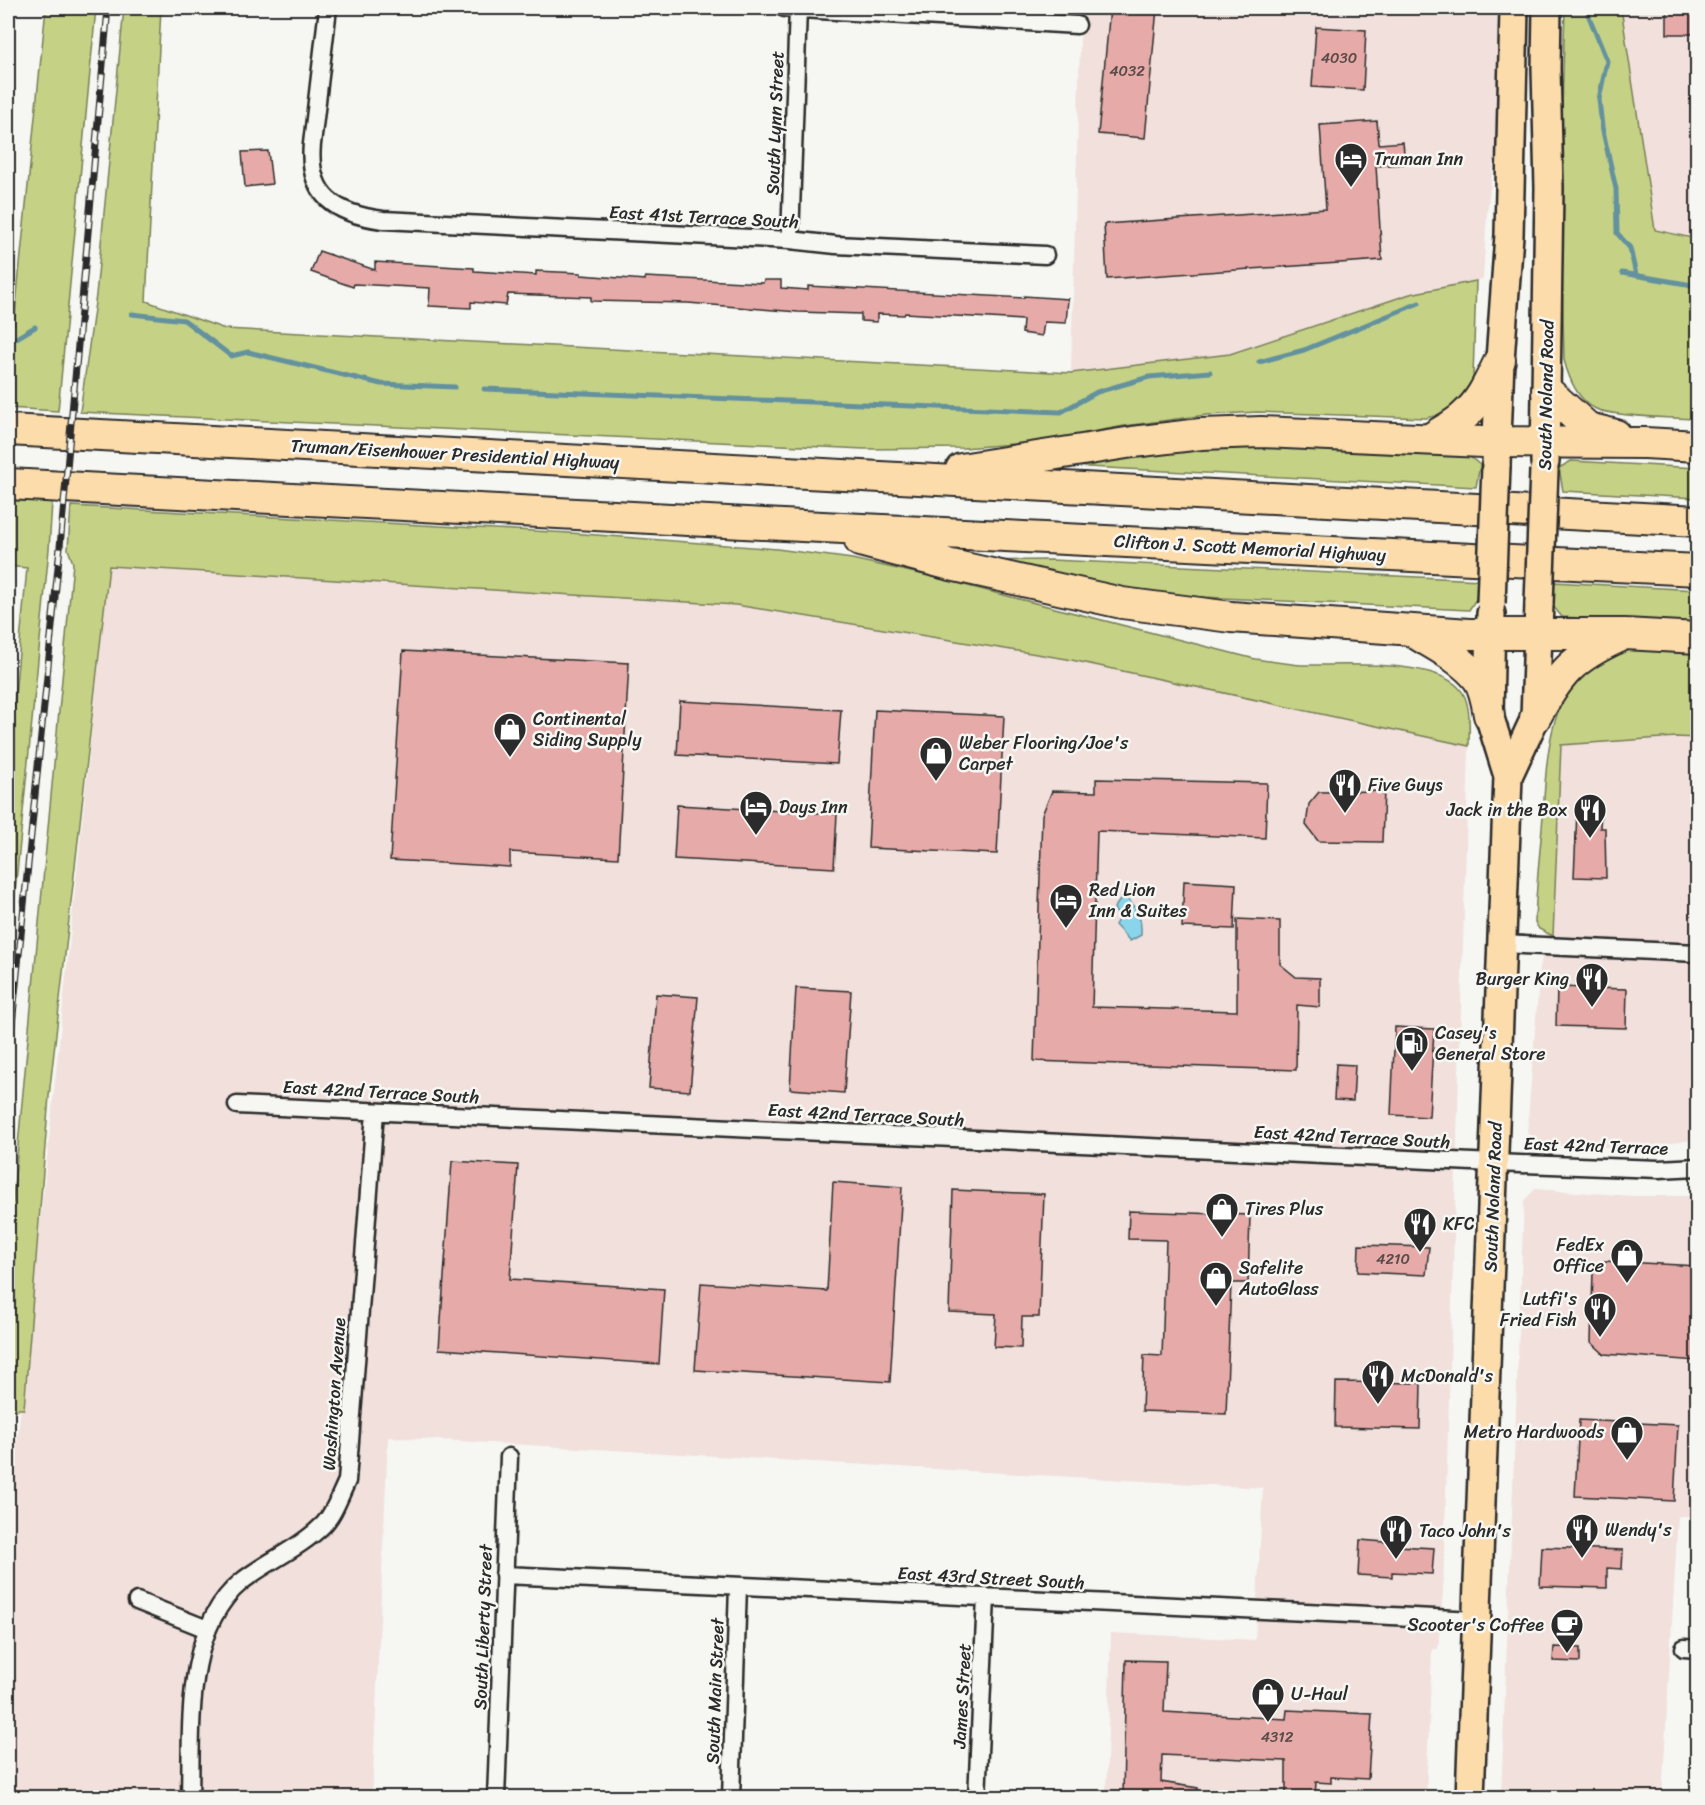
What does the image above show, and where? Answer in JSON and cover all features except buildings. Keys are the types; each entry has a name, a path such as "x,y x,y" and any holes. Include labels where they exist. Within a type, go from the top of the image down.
{"highway":[{"path":"1430,439 1465,416 1478,402 1500,360"},
{"path":"1546,391 1588,428 1645,443"},
{"name":"Truman/Eisenhower Presidential Highway","path":"8,430 902,478"},
{"path":"902,478 1133,442 1201,434 1261,432 1430,439 1496,454 1545,455 1645,443 1698,446"},
{"path":"902,478 1698,521"},
{"path":"8,484 802,526 951,566 1122,603 1231,617 1412,631 1490,634 1625,634 1698,638"},
{"name":"Clifton J. Scott Memorial Highway","path":"802,526 1698,570"},
{"path":"1412,631 1465,666 1479,680 1489,715"},
{"path":"1535,718 1551,689 1564,672 1595,648 1625,634"}],"main road":[{"name":"South Noland Road","path":"1470,1797 1508,776 1489,715 1496,454 1509,235 1515,8"},
{"name":"South Noland Road","path":"1508,776 1535,718 1545,455 1549,188 1546,69 1548,8"}],"street":[{"name":"East 41st Terrace South","path":"328,8 311,165 315,179 329,201 343,211 361,217 383,220 1045,255"},
{"path":"784,8 1077,25"},
{"name":"South Lynn Street","path":"790,240 798,8"},
{"path":"1503,944 1698,953"},
{"name":"East 42nd Terrace South","path":"237,1105 1494,1163"},
{"name":"Washington Avenue","path":"190,1797 194,1684 199,1654 207,1629 220,1606 240,1583 304,1541 325,1523 347,1481 375,1112"},
{"name":"East 42nd Terrace","path":"1494,1163 1659,1169 1698,1167"},
{"name":"South Liberty Street","path":"496,1797 509,1457"},
{"name":"East 43rd Street South","path":"504,1575 1477,1620"},
{"name":"South Main Street","path":"731,1797 738,1586"},
{"name":"James Street","path":"977,1797 986,1597"},
{"path":"137,1601 207,1629"}],"shaded area":[{"path":"1081,8 1505,8 1500,113 1487,213 1483,279 1410,294 1230,354 1071,373"},
{"path":"1621,8 1697,8 1697,239 1655,230"},
{"path":"109,566 736,605 1067,659 1469,746 1443,1591 1438,1649 1432,1649 1426,1797 1106,1797 1111,1633 1255,1640 1263,1488 388,1437 372,1797 8,1798 8,1531"},
{"path":"1676,737 1697,738 1697,1139 1640,1148 1543,1145 1527,1133 1540,968 1546,933 1553,935 1561,745"},
{"path":"1535,1189 1633,1196 1688,1196 1697,1193 1697,1516 1678,1516 1662,1797 1501,1798 1524,1201"}],"green space":[{"path":"46,8 96,8 58,411 8,408 8,324 14,324"},
{"path":"124,8 161,8 146,301 225,329 1071,373 1230,354 1410,294 1476,281 1473,377 1468,392 1447,413 1426,418 1257,412 1206,415 1124,426 1039,442 963,448 864,449 80,412 96,295"},
{"path":"1565,8 1621,8 1655,230 1697,239 1697,419 1660,418 1604,412 1596,409 1579,394 1566,367 1560,173"},
{"path":"1228,445 1469,456 1480,465 1476,487 1068,466 1099,459"},
{"path":"1571,461 1697,468 1697,498 1563,491 1559,468"},
{"path":"8,500 52,502 8,963 8,769 27,568 8,566"},
{"path":"71,506 570,533 777,549 852,559 925,575 1255,659 1301,665 1385,666 1428,672 1446,678 1463,694 1469,716 1469,746 1067,659 736,605 109,566 49,1096 24,1409 12,1409 8,1458 8,1251 73,563 68,549"},
{"path":"1051,560 1481,580 1476,599 1469,610 1142,594 971,561"},
{"path":"1553,582 1697,590 1697,624 1562,617 1553,606"},
{"path":"1640,648 1697,651 1697,738 1676,737 1561,745 1553,936 1539,929 1535,922 1546,771 1555,722 1566,695 1580,677 1607,658"}],"water":[{"path":"1124,895 1132,904 1141,923 1141,935 1130,941 1115,925 1119,918 1114,908"}],"waterway":[{"path":"1590,8 1588,14 1607,61 1599,99 1602,127 1616,189 1617,233 1630,248 1636,275"},
{"path":"1622,273 1698,286"},
{"path":"1259,362 1304,350 1419,303"},
{"path":"132,314 184,320 231,356 248,352 381,384 455,387"},
{"path":"8,343 35,327"},
{"path":"484,389 1061,412 1097,392 1149,377 1210,372"}],"railway":[{"path":"8,1064 60,547 108,8"}],"place":[{"name":"Truman Inn","path":"1351,188"},
{"name":"Continental Siding Supply","path":"510,758"},
{"name":"Weber Flooring/Joe's Carpet","path":"936,782"},
{"name":"Five Guys","path":"1345,814"},
{"name":"Days Inn","path":"756,836"},
{"name":"Jack in the Box","path":"1590,839"},
{"name":"Red Lion Inn & Suites","path":"1066,929"},
{"name":"Burger King","path":"1592,1008"},
{"name":"Casey's General Store","path":"1412,1072"},
{"name":"Tires Plus","path":"1222,1238"},
{"name":"KFC","path":"1420,1253"},
{"name":"FedEx Office","path":"1627,1284"},
{"name":"Safelite AutoGlass","path":"1216,1307"},
{"name":"Lutfi's Fried Fish","path":"1600,1338"},
{"name":"McDonald's","path":"1378,1405"},
{"name":"Metro Hardwoods","path":"1627,1461"},
{"name":"Wendy's","path":"1582,1559"},
{"name":"Taco John's","path":"1396,1560"},
{"name":"Scooter's Coffee","path":"1567,1654"},
{"name":"U-Haul","path":"1268,1723"}]}
